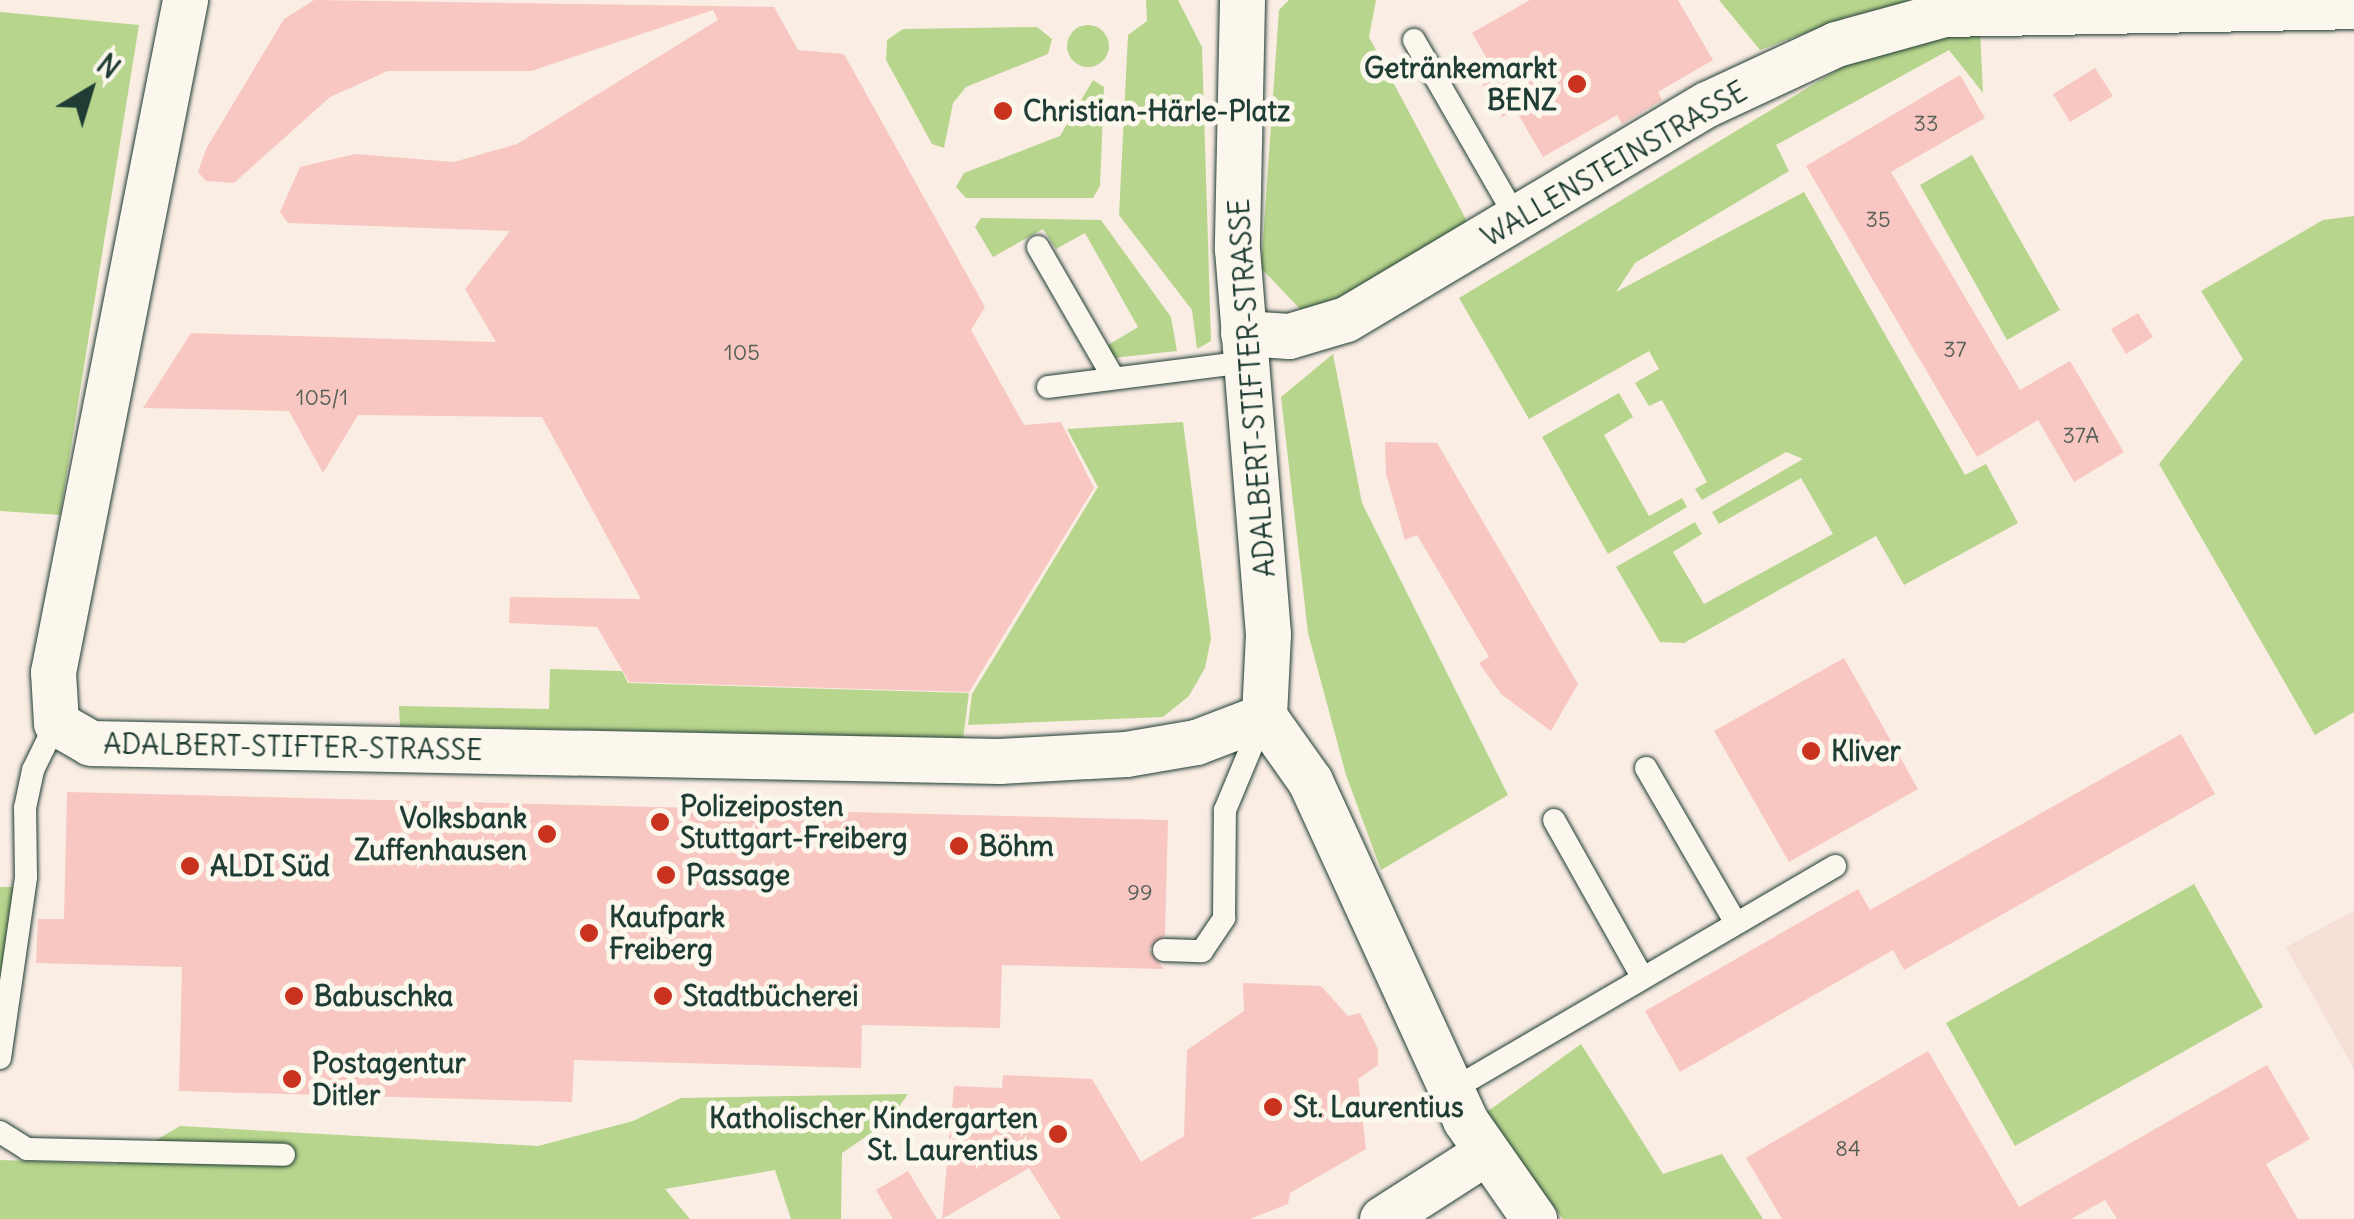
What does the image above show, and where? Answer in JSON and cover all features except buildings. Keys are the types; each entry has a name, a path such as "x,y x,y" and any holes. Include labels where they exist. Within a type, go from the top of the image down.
{"street":[{"path":"56,723 53,672 186,0"},
{"name":"ADALBERT-STIFTER-STRASSE","path":"56,723 90,742 999,761 1178,745 1264,716 1268,634 1237,249 1242,0"},
{"name":"WALLENSTEINSTRASSE","path":"1245,347 1346,319 1707,104 1836,44 1944,14 2354,6"},
{"path":"1264,716 1310,781 1450,1091 1486,1153 1534,1219"},
{"path":"1382,1219 1486,1153"}],"lane":[{"path":"1414,40 1518,219"},
{"path":"1038,247 1112,378"},
{"path":"1048,388 1112,378 1245,347"},
{"path":"1164,950 1202,950 1224,918 1225,810 1264,716"},
{"path":"0,1058 26,877 25,808 33,770 56,723"},
{"path":"1646,768 1736,922"},
{"path":"1554,820 1642,978"},
{"path":"1450,1091 1835,866"},
{"path":"0,1132 27,1148 284,1156"}],"shaded area":[{"path":"2354,911 2354,1069 2286,947"}],"green space":[{"path":"1146,0 1178,0 1202,47 1211,341 1197,349 1192,310 1119,215 1128,35 1147,21"},
{"path":"1289,0 1376,0 1369,37 1468,223 1332,306 1301,310 1261,268 1279,10"},
{"path":"1719,0 1918,0 1847,17 1760,50"},
{"path":"0,12 139,25 60,515 0,511"},
{"path":"1088,25 1103,31 1109,46 1103,61 1088,67 1073,61 1067,46 1073,31"},
{"path":"1037,27 1052,39 1048,54 966,87 953,103 944,148 932,144 886,60 887,40 903,29"},
{"path":"1980,31 1983,93 1949,50 1776,145 1789,171 1635,263 1616,292 1804,192 1965,475 1986,464 2018,523 1904,585 1876,536 1684,643 1660,642 1616,567 1695,522 1702,534 1673,552 1704,604 1833,534 1801,478 1719,524 1712,512 1803,459 1786,452 1702,500 1695,489 1707,482 1662,400 1649,406 1635,383 1659,369 1649,351 1529,419 1459,298 1849,63 1950,32"},
{"path":"1093,80 1104,87 1100,186 1093,198 966,198 956,187 964,173 1060,136"},
{"path":"1972,155 2060,310 2007,340 1920,185"},
{"path":"2354,216 2354,712 2315,735 2159,464 2243,359 2201,291 2323,220"},
{"path":"981,218 1101,220 1171,317 1177,351 1113,358 1108,345 1138,327 1085,233 1056,249 1043,229 993,257 975,227"},
{"path":"1333,354 1362,503 1508,795 1381,870 1346,775 1308,633 1281,397"},
{"path":"1619,393 1633,417 1604,435 1649,516 1682,498 1687,507 1608,554 1542,437"},
{"path":"1183,422 1211,638 1205,668 1189,696 1163,717 968,725 972,694 1098,487 1067,429"},
{"path":"550,669 622,671 628,683 969,693 963,738 400,726 399,706 549,709"},
{"path":"2194,884 2263,1007 2015,1146 1946,1023"},
{"path":"0,887 17,887 0,988"},
{"path":"1581,1044 1663,1174 1722,1154 1763,1219 1563,1219 1484,1114"},
{"path":"908,1094 889,1121 842,1153 841,1219 791,1219 775,1170 665,1189 690,1219 0,1219 0,1160 116,1164 180,1126 538,1146 633,1121 681,1098"}],"place":[{"name":"Getränkemarkt BENZ","path":"1577,84"},
{"name":"Christian-Härle-Platz","path":"1003,111"},
{"name":"Kliver","path":"1811,751"},
{"name":"Polizeiposten Stuttgart-Freiberg","path":"660,822"},
{"name":"Volksbank Zuffenhausen","path":"547,834"},
{"name":"Böhm","path":"959,846"},
{"name":"ALDI Süd","path":"190,866"},
{"name":"Passage","path":"666,875"},
{"name":"Kaufpark Freiberg","path":"589,933"},
{"name":"Babuschka","path":"294,996"},
{"name":"Stadtbücherei","path":"663,996"},
{"name":"Postagentur Ditler","path":"292,1079"},
{"name":"St. Laurentius","path":"1273,1107"},
{"name":"Katholischer Kindergarten St. Laurentius","path":"1058,1134"}]}
